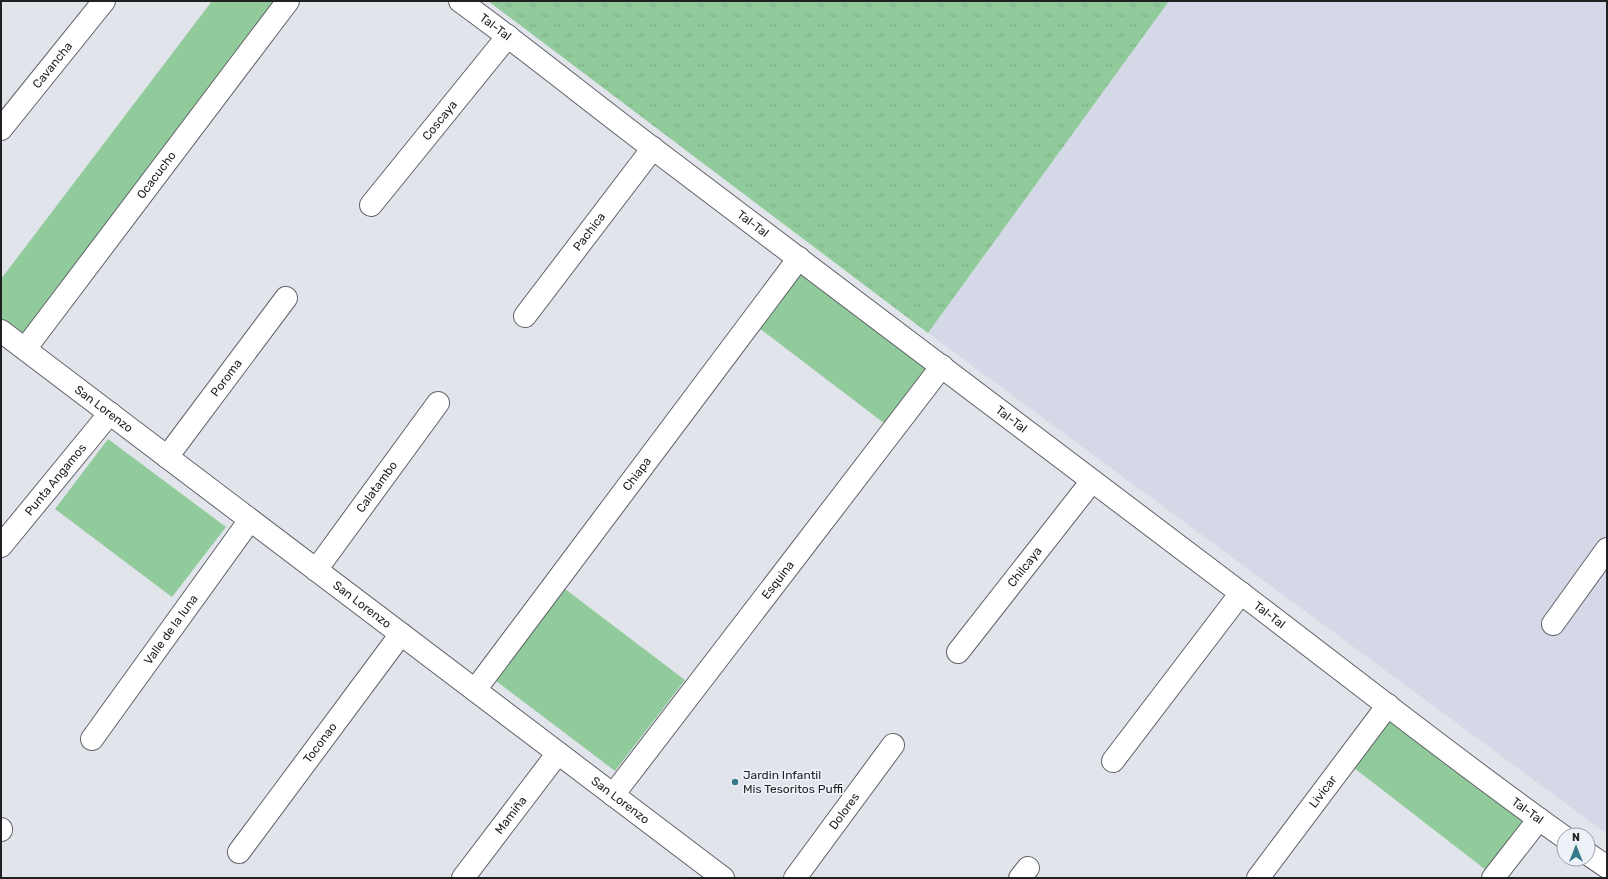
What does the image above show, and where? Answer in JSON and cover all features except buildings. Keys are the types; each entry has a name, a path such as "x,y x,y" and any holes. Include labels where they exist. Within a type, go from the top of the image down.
{"street":[{"name":"Cavancha","path":"1,129 104,1"},
{"name":"Ocacucho","path":"25,349 288,1"},
{"name":"Tal-Tal","path":"460,1 1388,706 1556,831"},
{"name":"Coscaya","path":"371,205 508,36"},
{"name":"Pachica","path":"525,316 653,148"},
{"name":"Chiapa","path":"475,690 799,258"},
{"name":"Poroma","path":"167,457 286,298"},
{"name":"San Lorenzo","path":"1,331 558,753 716,876"},
{"name":"Esquina","path":"613,795 942,366"},
{"name":"Calatambo","path":"316,570 438,403"},
{"name":"Punta Angamos","path":"1,546 110,413"},
{"name":"Chilcaya","path":"958,652 1092,481"},
{"name":"Valle de la luna","path":"92,739 250,520"},
{"path":"1553,624 1607,549"},
{"path":"1112,761 1241,593"},
{"name":"Toconao","path":"239,852 401,634"},
{"name":"Livicar","path":"1258,878 1388,706"},
{"name":"Dolores","path":"795,878 893,745"},
{"name":"Mamiña","path":"463,878 558,753"},
{"path":"1494,878 1539,819"},
{"path":"1596,859 1607,867"}],"shaded area":[{"path":"1169,1 1607,1 1607,834 928,333"}],"green space":[{"path":"212,1 288,1 25,349 1,331 1,279"},
{"path":"488,1 1169,1 928,333"},
{"path":"799,258 942,366 893,430 751,322"},
{"path":"108,439 226,527 172,597 55,509"},
{"path":"561,586 685,680 615,771 491,677"},
{"path":"1388,705 1539,819 1495,877 1345,761"}],"place":[{"name":"Jardin Infantil Mis Tesoritos Puffi","path":"735,782"}]}
